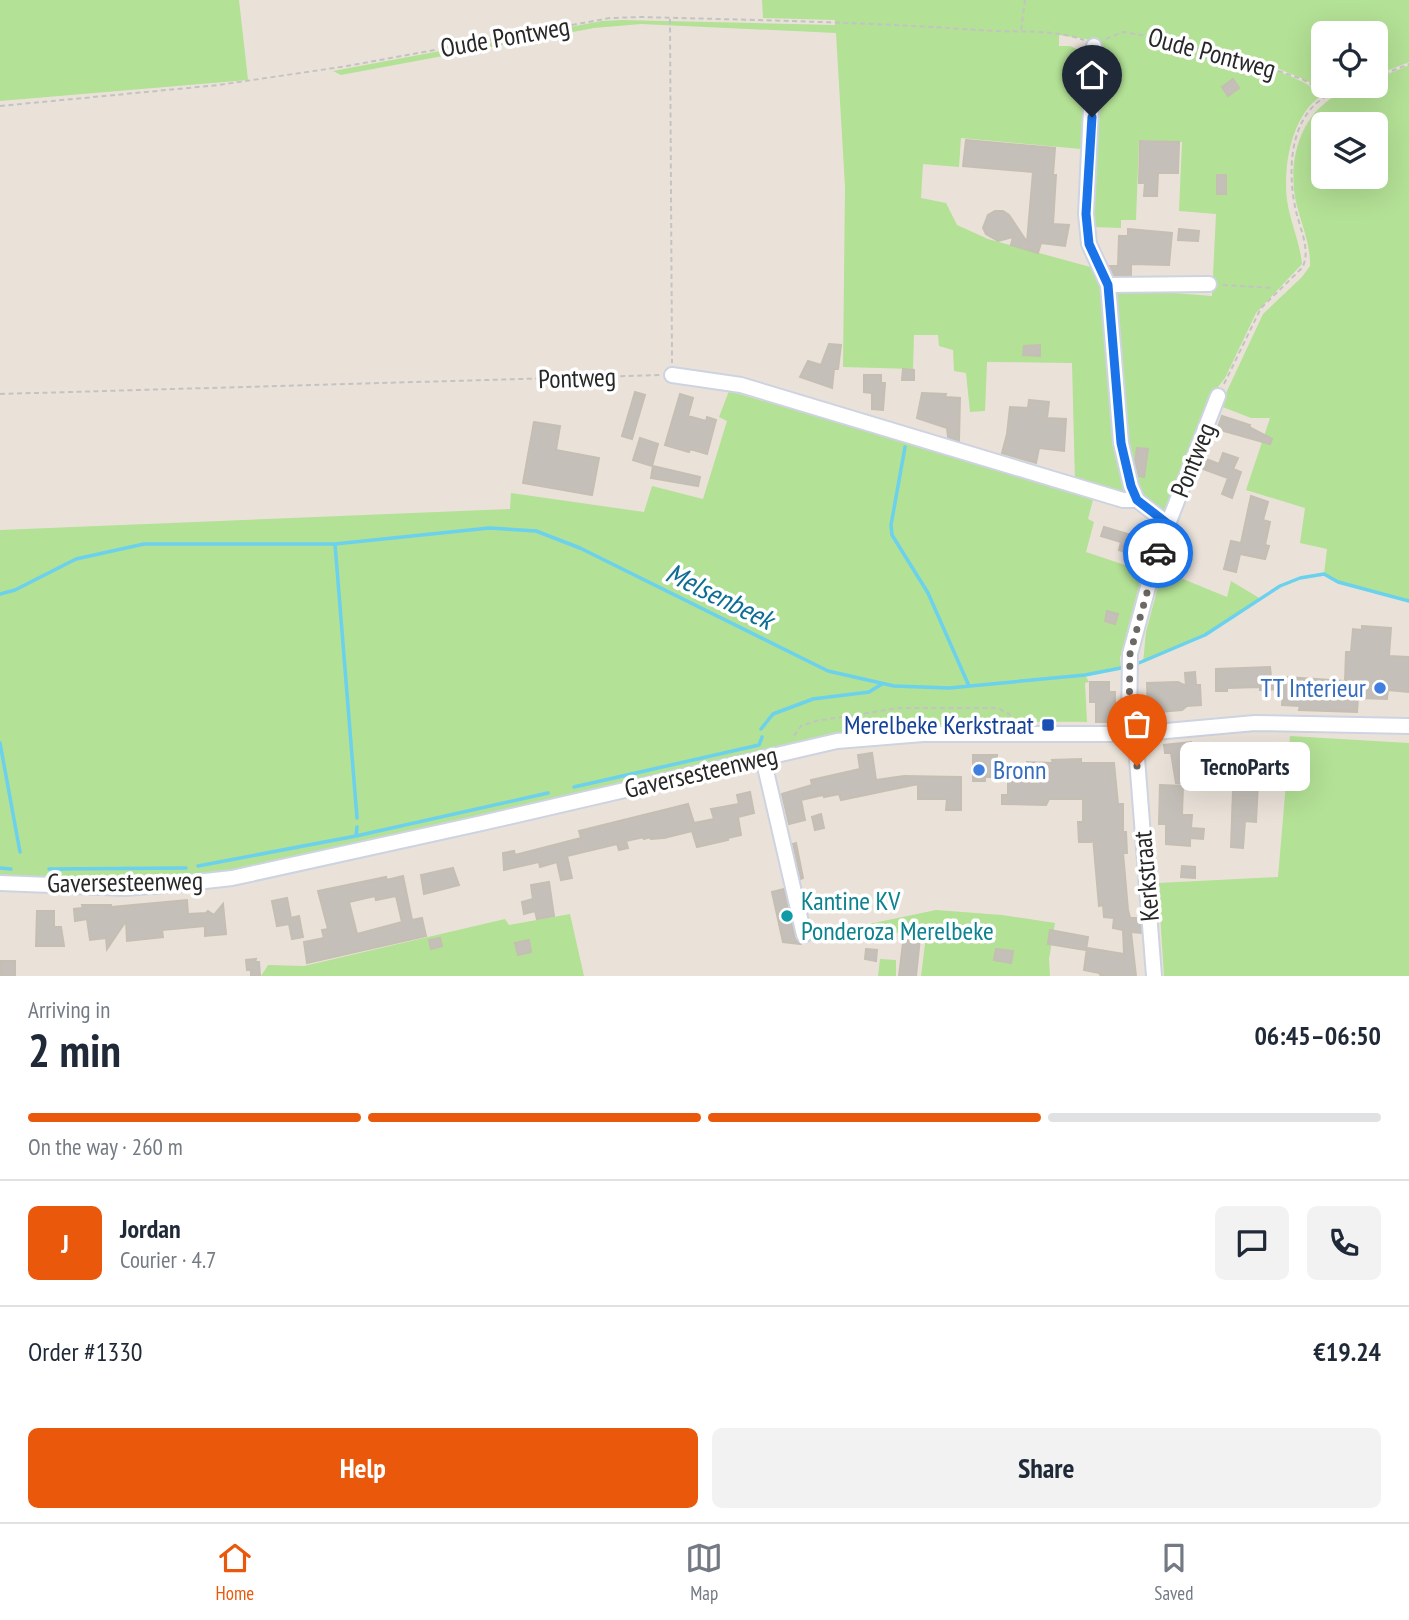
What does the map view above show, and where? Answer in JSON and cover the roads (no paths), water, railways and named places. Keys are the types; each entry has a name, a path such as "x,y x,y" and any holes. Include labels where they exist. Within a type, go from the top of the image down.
{"street":[{"path":"1094,46 1086,214 1089,244 1108,285 1209,284"},
{"name":"Pontweg","path":"1108,285 1121,443 1128,478 1137,500 1168,524"},
{"name":"Pontweg","path":"672,375 741,385 1123,500 1137,500"},
{"name":"Pontweg","path":"1133,734 1129,725 1130,654 1168,524 1218,396"},
{"name":"Gaversesteenweg","path":"0,883 125,888 232,877 838,741 890,736 1133,734 1255,723 1409,726"},
{"name":"Kerkstraat","path":"1133,734 1154,976"},
{"path":"763,758 804,935"}],"waterway":[{"path":"905,447 891,525 892,535 928,593 969,686"},
{"name":"Melsenbeek","path":"0,594 15,590 76,559 144,544 335,544 489,528 536,531 580,548 828,671 894,686 949,688 1085,675 1126,667"},
{"path":"335,544 357,818"},
{"name":"Melsenbeek","path":"1134,665 1205,635 1280,586 1300,578 1324,574 1338,582 1409,601"},
{"path":"761,729 773,714 813,699 869,692 882,684"},
{"path":"574,787 759,745 762,737"},
{"path":"0,743 20,852"},
{"path":"356,836 548,793"},
{"path":"198,866 356,836 357,827"},
{"path":"0,868 11,869"},
{"path":"49,869 186,868"}],"place":[{"name":"TT Interieur","path":"1380,688"},
{"name":"Merelbeke Kerkstraat","path":"1048,725"},
{"name":"TecnoParts","path":"1137,766"},
{"name":"Bronn","path":"979,770"},
{"name":"Kantine KV Ponderoza Merelbeke","path":"787,916"}]}
